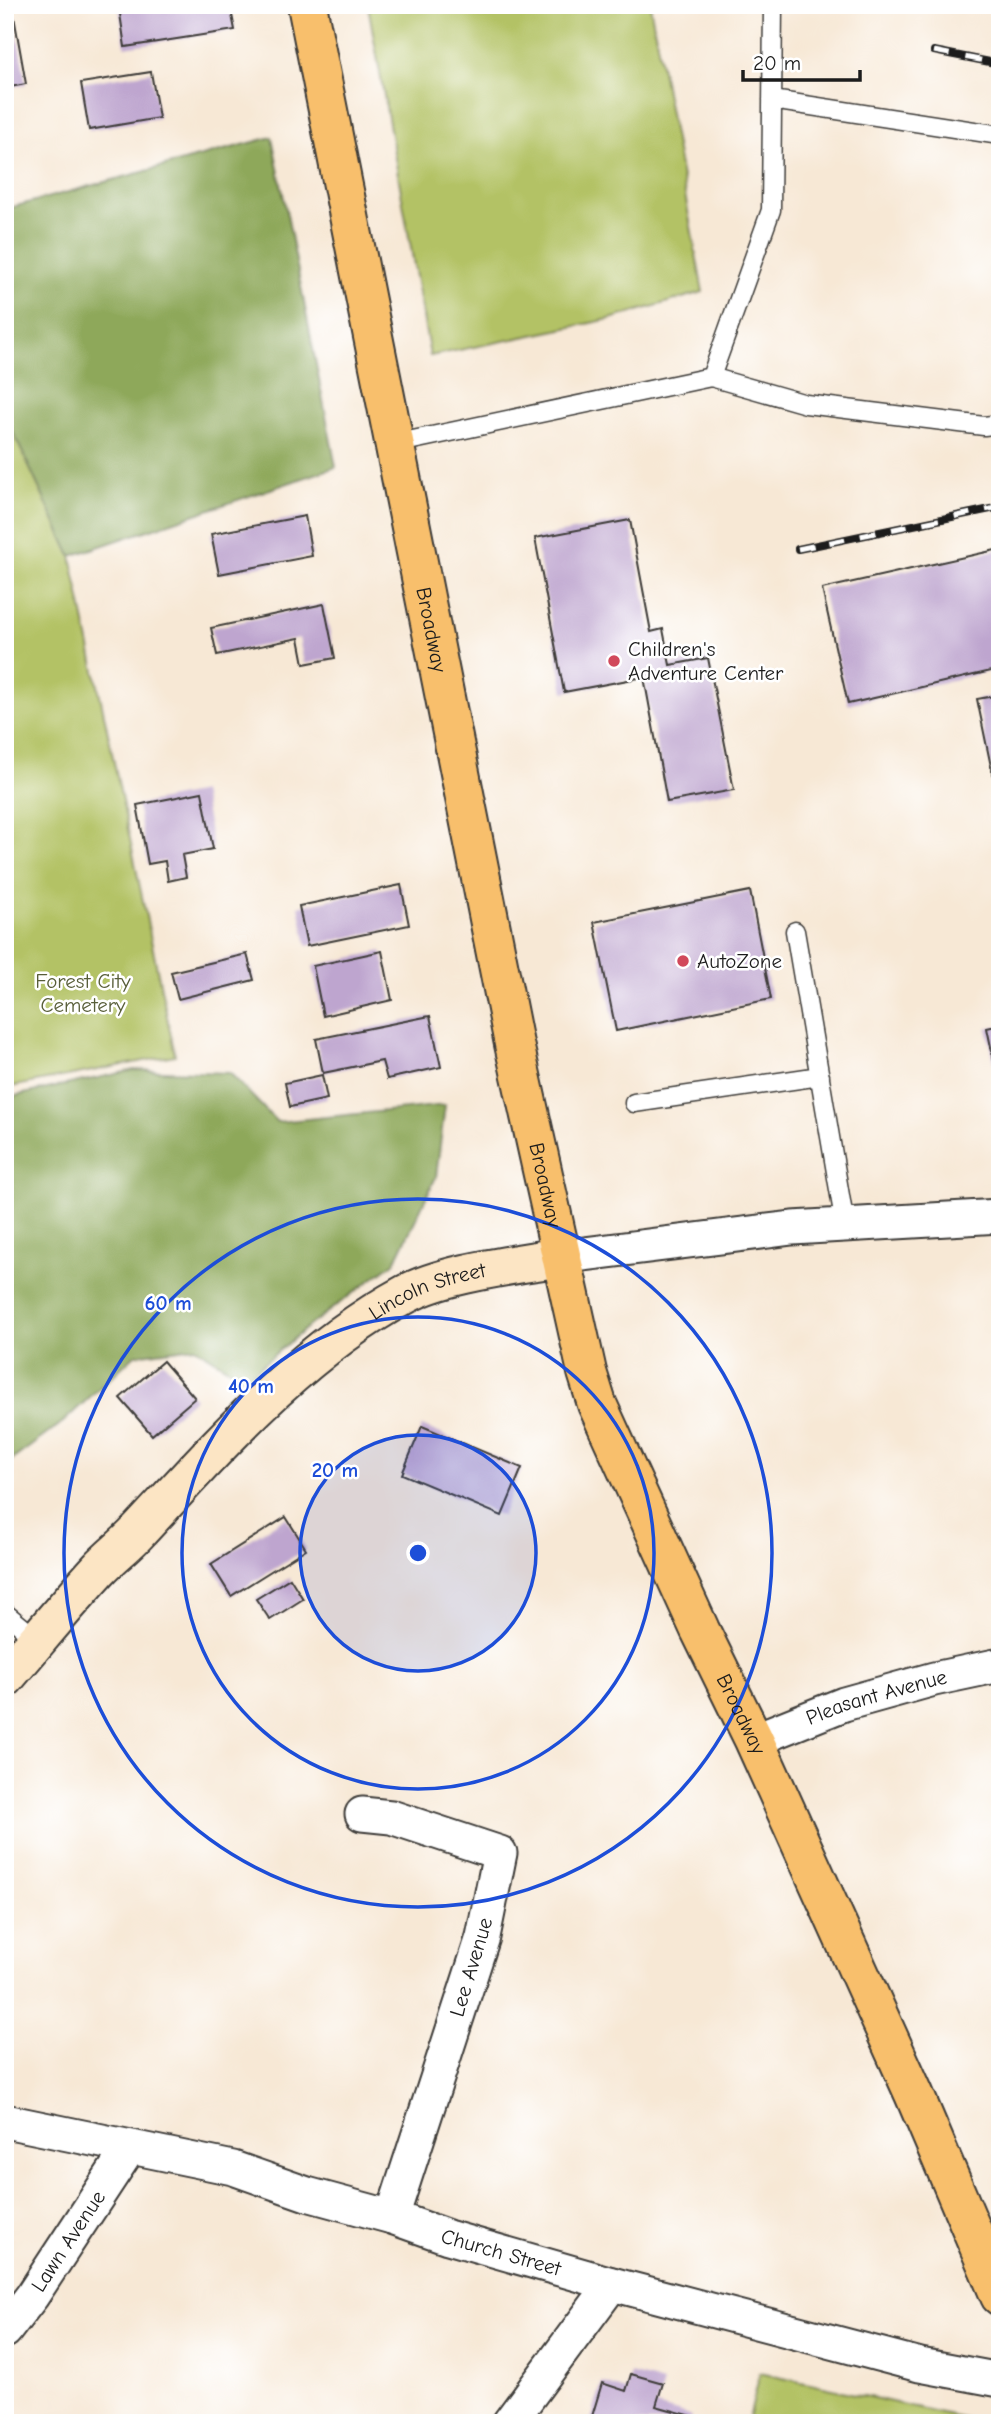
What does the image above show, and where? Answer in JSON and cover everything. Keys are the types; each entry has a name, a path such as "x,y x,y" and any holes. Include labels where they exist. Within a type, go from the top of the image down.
{"main road":[{"name":"Broadway","path":"307,5 511,1030 587,1372 597,1404 700,1630 754,1740 908,2081 1000,2296"},
{"name":"Lincoln Street","path":"5,1678 100,1567 135,1536 195,1469 260,1405 329,1343 408,1293 453,1277 560,1257"}],"street":[{"name":"Lincoln Street","path":"560,1257 792,1228 1000,1216"},
{"name":"Pleasant Avenue","path":"754,1740 844,1704 934,1679 1000,1665"},
{"name":"Lee Avenue","path":"362,1814 391,1817 500,1853 483,1937 392,2217"},
{"name":"Church Street","path":"5,2121 233,2168 307,2194 612,2284 920,2365 1000,2380"},
{"name":"Lawn Avenue","path":"5,2331 32,2296 130,2147"},
{"path":"509,2423 612,2284"}],"lane":[{"path":"711,377 771,210 773,5"},
{"path":"772,100 1000,135"},
{"path":"394,444 711,377 806,404 984,426 1000,424"},
{"path":"795,931 845,1225"},
{"path":"634,1103 820,1076"},
{"path":"5,1612 38,1640"}],"green space":[{"path":"368,5 650,5 703,292 610,319 430,356"},
{"path":"272,137 336,467 71,556 5,415 5,209"},
{"name":"Forest City Cemetery","path":"5,415 71,556 175,1055 5,1088"},
{"path":"134,1070 230,1073 277,1122 445,1105 436,1177 395,1262 310,1325 245,1379 195,1347 135,1355 62,1423 5,1465 5,1098"},
{"path":"760,2373 987,2423 748,2423"}],"building":[{"path":"5,5 12,5 26,84 5,88"},
{"path":"230,5 235,30 125,47 119,7"},
{"path":"151,72 159,118 89,130 81,83"},
{"path":"305,516 312,556 219,574 211,534"},
{"name":"Children's Adventure Center","path":"630,520 651,632 663,629 670,665 708,658 734,790 667,802 644,677 564,692 535,538"},
{"path":"1000,549 1000,669 848,704 822,589"},
{"path":"324,604 335,658 304,664 299,638 217,655 211,628"},
{"path":"1000,695 1000,805 999,805 977,699"},
{"path":"202,792 213,849 182,855 186,877 168,881 165,861 148,864 137,805"},
{"path":"401,885 409,925 307,946 299,906"},
{"name":"AutoZone","path":"750,891 771,999 616,1031 594,922"},
{"path":"382,951 392,1000 323,1016 313,966"},
{"path":"247,954 254,980 178,999 171,972"},
{"path":"430,1016 441,1067 387,1079 382,1061 323,1073 316,1039"},
{"path":"1000,1025 1000,1085 999,1085 987,1028"},
{"path":"322,1075 327,1099 290,1107 285,1083"},
{"path":"163,1361 195,1398 152,1435 120,1398"},
{"path":"422,1426 522,1468 502,1516 402,1474"},
{"path":"286,1517 306,1549 231,1596 211,1564"},
{"path":"290,1578 303,1599 270,1620 256,1599"},
{"path":"631,2374 663,2383 656,2406 692,2416 690,2423 590,2423 602,2383 626,2391"}],"railway":[{"path":"934,51 1000,64"},
{"path":"798,549 1000,507"}],"place":[{"name":"Children's Adventure Center","path":"614,661"},
{"name":"AutoZone","path":"683,961"}]}
